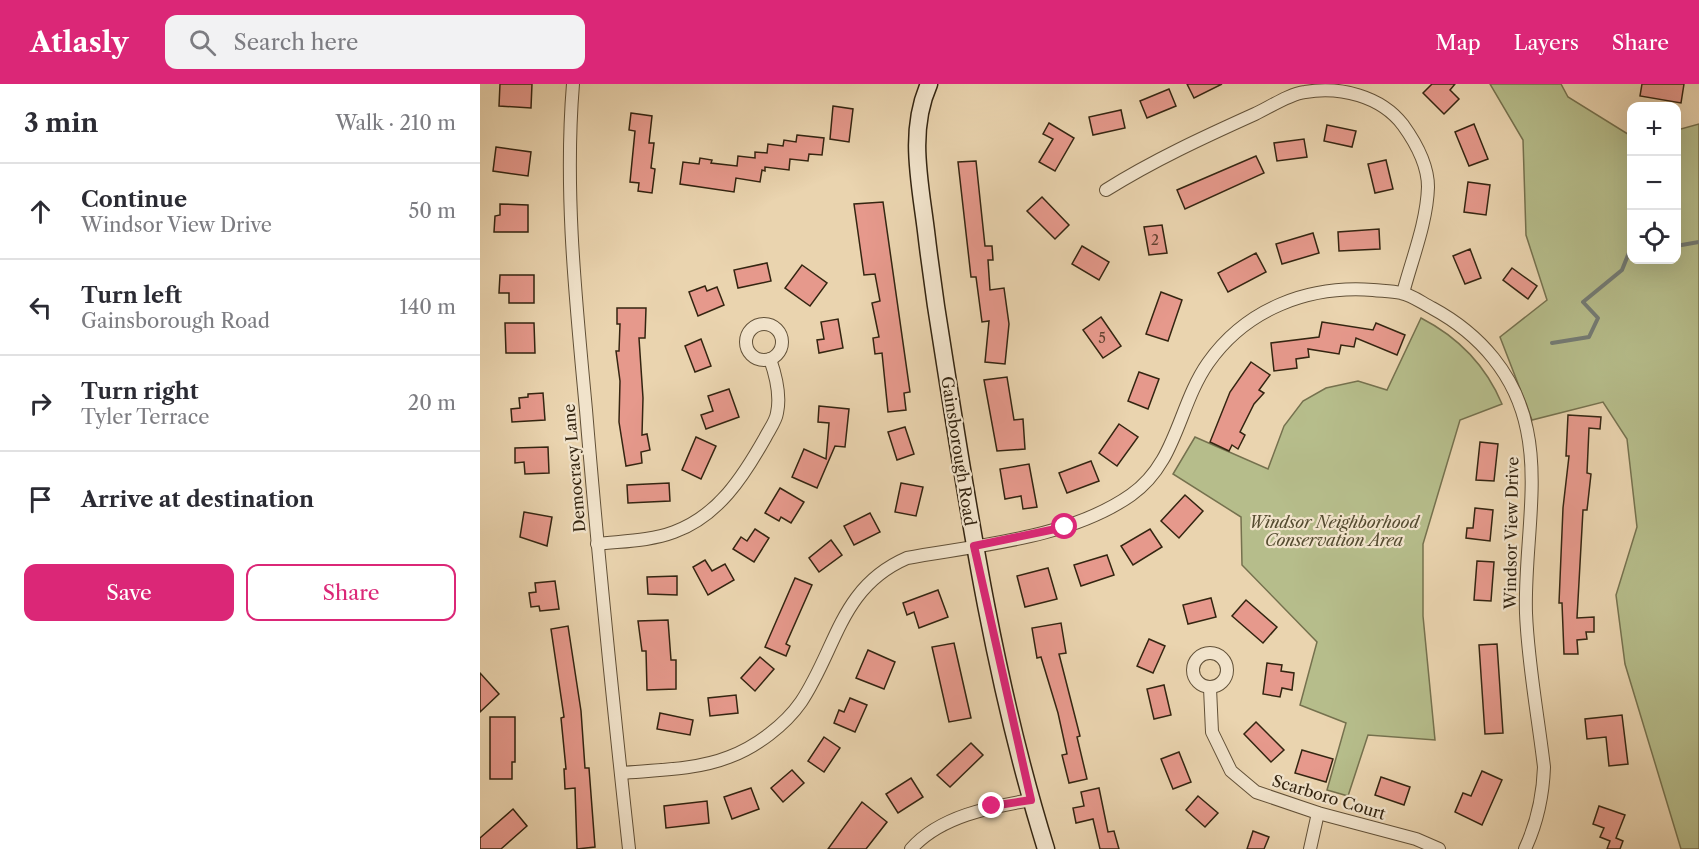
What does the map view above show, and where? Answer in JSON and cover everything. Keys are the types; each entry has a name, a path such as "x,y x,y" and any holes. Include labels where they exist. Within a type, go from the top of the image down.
{"street":[{"name":"Democracy Lane","path":"573,84 569,132 572,249 597,544 629,849"},
{"name":"Gainsborough Road","path":"929,84 919,116 917,156 935,305 974,546 1031,800 1046,849"},
{"path":"1106,190 1152,161 1303,92 1336,90 1358,94 1377,103 1397,117 1416,143 1424,164 1428,185 1426,207 1402,293"},
{"name":"Windsor View Drive","path":"621,773 709,764 731,757 753,745 778,727 801,702 842,617 870,581 886,567 906,558 1065,527 1102,514 1134,494 1152,477 1170,450 1208,363 1234,334 1264,312 1295,297 1319,291 1357,289 1402,293 1459,323 1498,362 1517,393 1528,430 1532,476 1527,538 1526,614 1544,767 1544,788 1533,830 1525,849"},
{"path":"597,544 654,538 676,532 707,515 723,500 753,460 777,414 778,381 770,359"},
{"name":"Scarboro Court","path":"1210,688 1212,732 1231,771 1256,792 1318,813 1416,839 1438,849"},
{"path":"911,849 951,820 992,806 1031,800"},
{"path":"1310,849 1318,813"}],"green space":[{"path":"1490,84 1561,84 1568,97 1627,134 1627,264 1681,264 1681,129 1699,124 1699,849 1681,849 1625,664 1616,595 1637,527 1627,439 1603,402 1532,420 1500,337 1547,300 1526,235 1523,140"},
{"name":"Windsor Neighborhood Conservation Area","path":"1421,318 1447,334 1469,354 1488,377 1502,404 1460,420 1423,544 1423,616 1435,740 1368,735 1348,796 1327,790 1346,723 1300,705 1317,642 1242,565 1241,517 1173,474 1195,437 1268,469 1284,426 1303,401 1326,388 1358,381 1387,390"}],"building":[{"path":"500,84 532,84 531,108 499,106"},
{"path":"1187,84 1222,84 1194,98"},
{"path":"1432,84 1455,84 1450,90 1459,99 1444,114 1423,93"},
{"path":"1642,84 1684,84 1681,103 1640,96"},
{"path":"1169,89 1176,106 1147,118 1140,101"},
{"path":"833,106 853,109 849,142 830,139"},
{"path":"1121,110 1125,128 1093,135 1089,117"},
{"path":"631,113 652,116 649,143 654,143 651,168 655,169 652,193 638,191 639,183 630,182 635,131 629,130"},
{"path":"1049,123 1074,138 1055,171 1039,162 1053,139 1043,134"},
{"path":"1474,124 1488,159 1469,166 1455,132"},
{"path":"1327,125 1356,131 1352,147 1324,141"},
{"path":"797,135 824,138 822,155 809,154 808,161 790,159 789,170 765,167 765,171 762,170 760,182 736,178 734,192 680,184 683,162 699,164 700,158 712,160 711,163 737,166 738,156 755,158 755,152 767,153 768,144 783,146 784,140 796,142"},
{"path":"1304,139 1307,157 1277,161 1274,143"},
{"path":"496,147 531,152 528,176 493,171"},
{"path":"1256,156 1264,173 1185,209 1177,190"},
{"path":"1386,160 1393,189 1375,193 1368,164"},
{"path":"976,161 985,246 992,246 993,260 988,260 990,290 1004,288 1009,324 1005,364 985,362 989,321 982,322 976,277 971,277 958,162"},
{"path":"1468,182 1490,185 1486,215 1464,212"},
{"path":"1042,197 1069,225 1055,239 1027,211"},
{"path":"883,202 910,392 904,393 906,410 888,412 882,353 875,354 873,338 879,337 872,303 880,301 875,274 864,275 854,204"},
{"path":"500,204 528,205 528,232 494,232 495,216 500,215"},
{"path":"1162,225 1167,253 1149,255 1144,227"},
{"path":"1379,229 1380,249 1339,251 1338,232"},
{"path":"1313,233 1319,253 1282,264 1276,244"},
{"path":"1082,246 1109,262 1099,280 1072,264"},
{"path":"1470,249 1481,278 1465,284 1453,256"},
{"path":"1256,253 1266,272 1228,292 1218,273"},
{"path":"767,263 771,281 738,288 734,270"},
{"path":"802,265 827,283 810,306 785,288"},
{"path":"1512,268 1537,286 1528,299 1503,280"},
{"path":"500,275 534,275 534,303 509,303 509,293 499,293"},
{"path":"705,286 707,291 717,287 724,305 698,316 689,292"},
{"path":"1161,292 1182,300 1168,341 1146,334"},
{"path":"617,308 646,308 645,338 639,338 643,398 642,435 647,434 650,450 641,452 642,463 626,466 619,422 620,381 616,351 619,351 620,324 617,324"},
{"path":"1101,317 1121,346 1103,358 1083,330"},
{"path":"838,319 843,348 819,353 817,340 824,339 821,322"},
{"path":"1322,322 1373,330 1376,323 1405,335 1397,355 1356,338 1354,347 1341,345 1339,354 1308,349 1309,357 1296,359 1297,368 1274,371 1271,343 1319,337"},
{"path":"505,323 534,323 535,353 506,353"},
{"path":"701,339 711,366 695,372 685,346"},
{"path":"1251,362 1270,375 1259,390 1264,393 1254,404 1240,432 1245,435 1238,449 1232,445 1229,451 1210,442 1230,392"},
{"path":"1139,372 1159,379 1148,409 1128,401"},
{"path":"1007,377 1014,420 1023,419 1025,449 997,451 984,380"},
{"path":"729,389 739,417 706,429 701,415 713,411 708,396"},
{"path":"543,393 545,420 512,422 511,409 520,408 519,398 528,397 528,394"},
{"path":"819,406 849,409 845,447 835,446 817,488 792,477 804,449 826,459 829,423 818,422"},
{"path":"1568,415 1601,417 1600,429 1589,428 1587,473 1591,474 1587,510 1583,510 1577,618 1594,617 1594,632 1586,632 1587,639 1577,640 1578,654 1564,654 1562,603 1559,603 1563,508 1569,456 1566,456"},
{"path":"1119,424 1138,437 1117,466 1099,453"},
{"path":"905,427 914,454 897,460 888,432"},
{"path":"696,437 716,446 701,479 682,470"},
{"path":"1480,442 1498,444 1494,481 1476,480"},
{"path":"548,447 549,473 525,474 524,462 515,463 515,448"},
{"path":"1091,461 1099,481 1067,493 1059,473"},
{"path":"1029,464 1037,507 1023,509 1021,496 1005,499 1000,469"},
{"path":"669,483 670,501 628,503 627,485"},
{"path":"901,483 923,487 916,516 895,512"},
{"path":"780,488 804,502 791,523 781,517 779,521 765,513"},
{"path":"1185,495 1203,511 1179,538 1161,521"},
{"path":"1475,508 1493,510 1490,541 1466,538 1467,528 1473,528"},
{"path":"524,512 552,517 547,546 520,537"},
{"path":"870,513 880,532 854,545 844,526"},
{"path":"755,529 769,538 754,562 733,549 741,537 747,541"},
{"path":"1150,529 1162,547 1133,565 1121,546"},
{"path":"831,540 842,555 819,572 809,558"},
{"path":"1107,555 1114,575 1081,586 1074,565"},
{"path":"705,560 712,571 725,564 734,580 708,595 693,567"},
{"path":"1477,561 1494,562 1491,601 1474,600"},
{"path":"1048,568 1057,599 1025,607 1017,576"},
{"path":"677,576 677,595 648,594 647,577"},
{"path":"795,578 812,585 786,644 790,646 786,656 765,647"},
{"path":"555,581 559,609 540,611 539,606 531,607 529,593 536,592 535,583"},
{"path":"938,590 948,617 919,628 914,612 907,615 903,603"},
{"path":"1211,598 1216,617 1188,624 1183,605"},
{"path":"1246,600 1277,627 1263,643 1232,616"},
{"path":"668,620 671,660 676,660 676,689 647,690 646,651 642,651 638,621"},
{"path":"1061,623 1066,653 1059,654 1080,736 1077,737 1087,779 1069,783 1062,755 1067,754 1058,713 1041,657 1037,658 1032,628"},
{"path":"568,626 581,711 585,768 589,768 595,847 577,849 575,788 565,789 564,769 566,769 561,718 564,717 551,629"},
{"path":"1149,639 1165,646 1153,673 1137,666"},
{"path":"954,643 971,718 949,722 932,647"},
{"path":"1497,644 1503,733 1485,734 1479,645"},
{"path":"868,650 895,662 884,689 856,678"},
{"path":"760,657 774,669 755,691 741,678"},
{"path":"1267,663 1282,665 1281,671 1294,673 1292,690 1282,688 1280,697 1263,694"},
{"path":"480,673 499,694 480,712"},
{"path":"1164,685 1171,715 1154,719 1147,689"},
{"path":"736,695 738,713 710,716 708,698"},
{"path":"850,698 867,705 855,732 834,723 839,710 844,712"},
{"path":"660,713 693,720 690,735 657,729"},
{"path":"1622,715 1628,764 1609,766 1606,737 1587,739 1585,719"},
{"path":"490,717 515,717 515,762 512,762 512,779 490,779"},
{"path":"1256,722 1284,750 1271,762 1244,734"},
{"path":"824,737 840,748 824,772 808,761"},
{"path":"971,743 983,755 950,787 937,775"},
{"path":"1302,750 1333,759 1326,782 1295,773"},
{"path":"1179,752 1191,782 1173,789 1161,759"},
{"path":"792,770 804,783 783,802 771,788"},
{"path":"1482,771 1502,780 1482,825 1455,812 1463,793 1471,796"},
{"path":"1381,777 1410,787 1404,805 1375,795"},
{"path":"911,778 923,797 898,813 886,794"},
{"path":"751,788 759,809 732,819 724,797"},
{"path":"1099,788 1108,832 1114,831 1119,849 1100,849 1093,819 1076,823 1073,808 1084,806 1081,792"},
{"path":"1198,796 1218,813 1205,827 1186,810"},
{"path":"707,801 709,823 666,828 664,806"},
{"path":"862,802 887,822 866,849 828,849"},
{"path":"1599,806 1625,815 1616,838 1623,841 1620,849 1607,849 1610,841 1600,837 1604,828 1593,824"},
{"path":"513,809 527,826 501,849 480,849 480,838"},
{"path":"1253,831 1269,837 1264,849 1247,849"}],"waterway":[{"path":"1681,245 1699,242"},
{"path":"1552,343 1589,337 1598,318 1583,302 1622,270 1627,258"}],"route":[{"path":"992,806 1031,800 1000,671 974,546 1065,527"}]}
